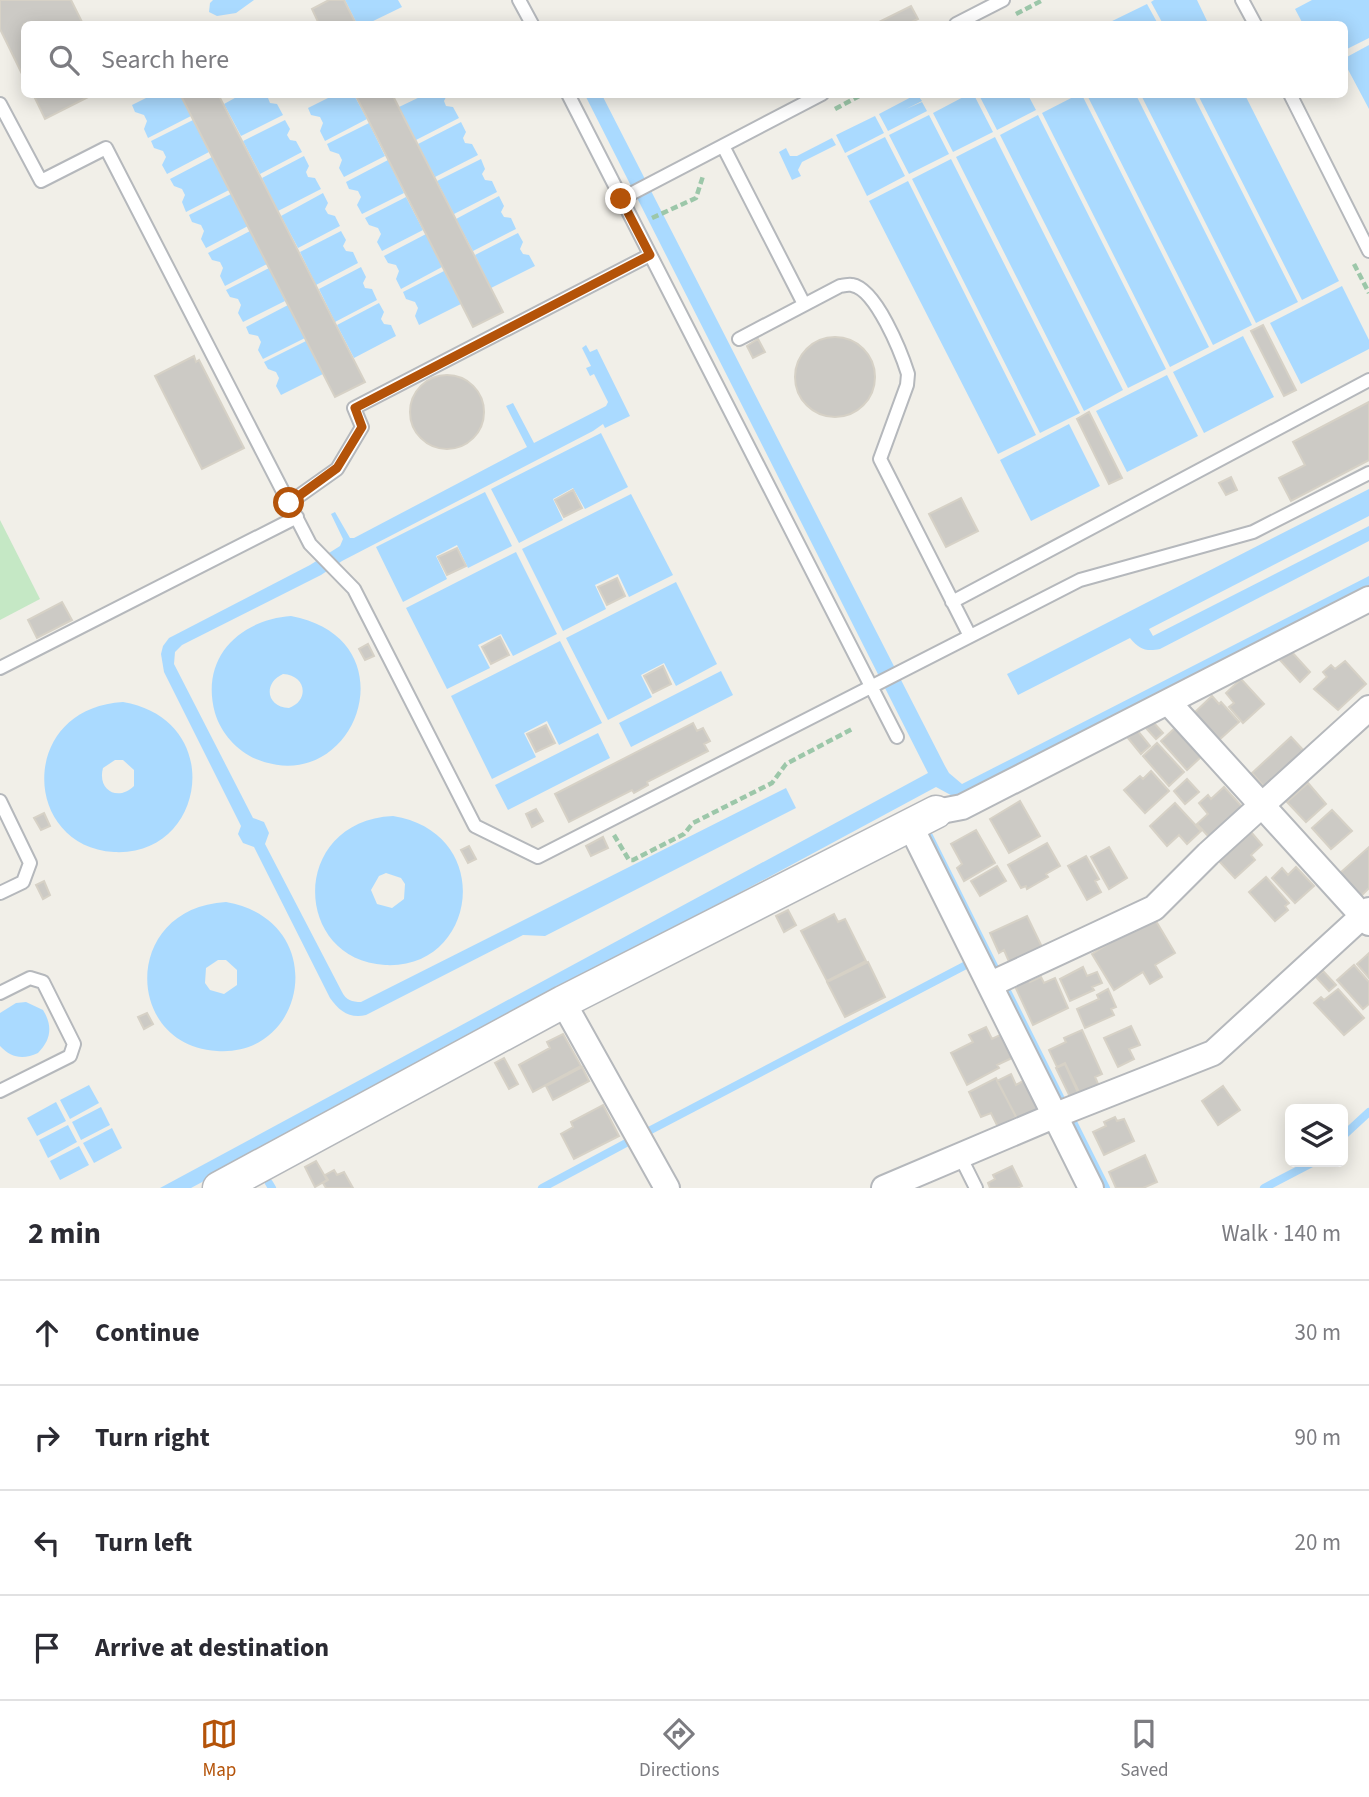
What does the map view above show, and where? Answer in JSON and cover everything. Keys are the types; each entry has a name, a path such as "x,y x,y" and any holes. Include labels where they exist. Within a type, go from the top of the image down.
{"street":[{"path":"219,1188 563,1002 923,819 962,807 1369,599"},
{"path":"884,1188 1056,1115 1213,1053 1367,916 1168,702"},
{"path":"991,984 1154,908 1208,854 1369,708"},
{"path":"923,819 991,984 1091,1188"},
{"path":"563,1002 667,1188"}],"lane":[{"path":"519,0 530,21"},
{"path":"962,21 1003,0"},
{"path":"1242,0 1253,21"},
{"path":"570,98 627,196 650,255 876,684 897,737"},
{"path":"627,196 813,98"},
{"path":"1292,98 1369,251"},
{"path":"0,104 41,181 106,148 310,544 354,589 475,826 538,857 1080,580 1253,532 1369,472"},
{"path":"723,146 804,304"},
{"path":"289,503 337,468 362,427 355,408 650,255"},
{"path":"739,339 840,286 851,284 861,289 878,307 908,374 907,385 880,459 970,636"},
{"path":"953,602 1369,380"},
{"path":"0,668 296,517"},
{"path":"0,801 30,863 23,882 0,893"},
{"path":"0,993 30,978 43,982 74,1044 70,1056 0,1091"},
{"path":"960,1156 976,1188"}],"path":[{"path":"1008,18 1043,0"},
{"path":"647,220 664,212"},
{"path":"607,821 625,856 633,860 684,834 693,823 772,783 786,764 854,729"}],"green space":[{"path":"0,520 40,599 0,620"}],"water":[{"path":"213,0 254,0 236,13 217,16 209,12"},
{"path":"345,0 398,0 402,7 373,21 356,21"},
{"path":"1197,0 1207,21 1161,21 1151,2"},
{"path":"1312,0 1369,0 1369,38 1348,48 1348,21 1301,21 1295,9"},
{"path":"1147,4 1156,21 1112,21"},
{"path":"1369,45 1369,109 1348,70 1348,56"},
{"path":"146,98 182,98 191,116 148,138 144,129 147,121 144,115 135,112 132,105"},
{"path":"235,98 268,98 270,103 277,104 283,115 241,136 224,104"},
{"path":"328,98 356,98 367,119 325,141 320,131 323,123 320,117 311,115 308,108"},
{"path":"418,98 446,98 446,106 453,107 459,118 416,140 399,107"},
{"path":"587,98 604,98 945,766 962,784 1369,576 1369,589 958,799 936,787 191,1188 160,1188 928,773"},
{"path":"909,98 920,98 922,101 906,109 922,102 927,111 888,131 879,114"},
{"path":"961,98 976,98 993,132 953,152 933,113"},
{"path":"981,98 1030,98 1036,110 997,130"},
{"path":"1071,98 1084,98 1209,347 1170,367 1042,113"},
{"path":"1089,98 1138,98 1252,325 1213,345"},
{"path":"1143,98 1195,98 1298,302 1256,323"},
{"path":"1200,98 1247,98 1339,281 1302,300"},
{"path":"929,115 949,154 909,174 889,135"},
{"path":"1038,115 1166,369 1128,388 1000,135"},
{"path":"875,116 884,133 845,153 836,135"},
{"path":"193,120 209,152 167,174 162,165 166,157 163,151 154,148 151,141"},
{"path":"285,120 290,129 287,135 290,140 296,141 302,152 260,174 243,141"},
{"path":"461,122 466,132 463,138 465,143 472,144 478,155 435,177 418,144"},
{"path":"369,123 385,156 344,177 339,168 342,160 339,154 330,151 327,144"},
{"path":"885,137 905,176 867,196 847,156"},
{"path":"995,137 1123,390 1084,411 956,157"},
{"path":"832,138 836,145 802,162 798,170 801,176 792,180 779,152 786,148 790,156 797,156"},
{"path":"304,156 309,166 306,172 308,177 315,178 321,189 278,211 262,178"},
{"path":"212,157 229,190 186,212 182,202 185,195 170,179"},
{"path":"481,159 485,169 482,174 485,180 492,181 497,192 454,214 437,181"},
{"path":"951,159 1080,413 1040,433 912,179"},
{"path":"388,160 404,193 362,214 357,205 361,197 358,191 349,189 346,182"},
{"path":"908,181 1036,435 998,454 869,201"},
{"path":"323,193 328,203 325,209 328,214 335,216 340,226 298,248 281,216"},
{"path":"231,194 248,226 206,248 201,239 204,231 201,225 192,222 189,215"},
{"path":"499,196 504,206 501,212 504,217 511,218 516,229 473,251 456,219"},
{"path":"406,197 423,230 382,251 377,242 381,234 378,228 369,225 365,218"},
{"path":"250,231 267,264 225,286 220,276 223,268 220,262 212,260 208,253"},
{"path":"341,231 346,240 343,246 346,251 353,252 358,263 316,285 300,252"},
{"path":"518,233 523,242 520,249 523,254 529,255 535,266 491,288 475,255"},
{"path":"426,234 442,267 401,289 396,279 399,271 396,265 388,263 384,256"},
{"path":"361,267 366,277 363,283 365,288 372,289 377,300 335,322 319,289"},
{"path":"269,268 285,301 243,322 238,313 241,305 238,299 230,297 226,290"},
{"path":"444,271 461,304 419,325 415,316 418,308 415,302 406,299 403,292"},
{"path":"1342,286 1369,340 1369,349 1301,384 1270,323"},
{"path":"379,303 384,312 381,319 384,324 391,325 396,336 354,358 337,325"},
{"path":"288,305 305,338 263,359 258,350 261,342 258,336 249,334 246,327"},
{"path":"1243,336 1274,397 1204,433 1173,372"},
{"path":"306,341 323,374 281,395 276,386 279,378 276,372 268,369 264,362"},
{"path":"586,345 590,352 597,349 630,416 605,428 603,424 342,561 321,575 182,645 175,652 174,664 253,818 264,822 269,833 265,844 342,992 352,1001 361,1002 786,788 796,808 545,936 523,935 366,1015 350,1015 337,1007 330,998 254,847 243,843 238,834 241,826 164,672 161,654 163,646 169,638 310,565 340,546 343,539 331,514 335,512 350,538 354,538 527,447 506,406 513,403 534,443 606,406 608,402 594,374 590,376 586,368 591,366 582,348"},
{"path":"1167,375 1198,436 1127,472 1096,411"},
{"path":"1069,424 1100,486 1031,521 1000,460"},
{"path":"601,433 628,487 585,509 573,488 553,499 563,520 519,543 491,489"},
{"path":"1369,489 1369,516 1149,629 1153,636 1369,526 1369,541 1160,649 1143,649 1130,638 1018,695 1007,674"},
{"path":"485,492 512,546 468,568 457,545 436,556 447,579 403,602 376,547"},
{"path":"631,494 673,575 629,597 618,574 595,585 606,609 563,631 522,549"},
{"path":"516,552 557,634 513,656 501,634 478,645 490,668 447,689 406,608"},
{"path":"676,582 717,664 676,686 664,663 641,675 652,697 608,720 566,638"},
{"path":"291,616 329,630 351,654 360,682 357,712 343,738 321,757 291,766 256,759 236,746 218,720 212,693 218,660 228,646 240,634 272,619","holes":["283,674 291,675 301,683 302,694 296,704 289,708 281,707 272,699 270,688"]},
{"path":"560,641 602,723 559,745 547,721 524,733 536,757 492,779 451,696"},
{"path":"721,671 733,695 631,747 619,723"},
{"path":"123,702 156,714 178,734 190,759 192,786 185,811 169,833 145,848 114,852 83,844 61,827 48,803 44,777 49,751 64,727 89,710","holes":["115,760 123,760 134,770 134,786 128,791 116,793 106,788 102,776 103,768"]},
{"path":"598,733 610,758 508,810 495,785"},
{"path":"393,816 426,827 449,847 460,872 462,899 455,925 440,946 416,961 385,965 354,957 332,940 319,917 315,890 320,864 335,841 359,824","holes":["386,873 401,878 405,884 404,899 392,908 377,904 371,890 379,876"]},
{"path":"226,902 259,914 281,934 293,959 295,986 288,1011 272,1033 248,1047 217,1051 186,1043 164,1026 151,1003 147,977 152,950 167,927 192,910","holes":["218,960 226,960 237,970 237,985 224,994 210,990 205,983 206,968"]},
{"path":"26,1002 43,1010 49,1033 46,1043 38,1053 18,1057 0,1046 0,1013 16,1003"},
{"path":"89,1085 99,1103 70,1119 60,1100"},
{"path":"56,1102 66,1121 37,1136 27,1118"},
{"path":"101,1107 110,1125 81,1140 72,1122"},
{"path":"68,1125 77,1142 48,1158 39,1140"},
{"path":"112,1128 122,1148 94,1163 83,1143"},
{"path":"79,1146 89,1165 60,1180 50,1161"}],"building":[{"path":"0,0 71,0 82,21 21,21 21,72 0,29"},
{"path":"329,0 344,0 354,21 318,21 312,9"},
{"path":"911,6 918,19 914,21 881,21"},
{"path":"35,98 86,98 45,119"},
{"path":"182,98 220,98 365,382 335,397"},
{"path":"357,98 394,98 503,312 473,327"},
{"path":"1263,325 1296,390 1284,396 1251,331"},
{"path":"835,337 850,340 863,349 872,362 875,377 872,392 863,405 850,414 835,417 820,414 807,405 798,392 795,377 798,362 807,349 820,340"},
{"path":"758,339 765,352 753,358 747,346"},
{"path":"194,356 196,362 199,360 244,448 202,469 155,376"},
{"path":"447,375 468,381 478,391 484,412 478,433 468,443 447,449 426,443 416,433 410,412 416,391 426,381"},
{"path":"1369,402 1369,460 1291,501 1279,478 1305,465 1293,442"},
{"path":"1089,412 1122,478 1109,484 1077,419"},
{"path":"1231,477 1237,490 1226,495 1219,483"},
{"path":"573,490 582,508 564,517 555,500"},
{"path":"961,498 978,531 946,547 929,514"},
{"path":"457,548 466,566 447,575 438,557"},
{"path":"617,578 625,596 607,605 598,587"},
{"path":"62,602 72,620 37,638 28,620"},
{"path":"500,637 509,655 491,664 482,647"},
{"path":"368,644 374,656 365,660 359,649"},
{"path":"1290,650 1310,672 1300,682 1280,660"},
{"path":"1345,661 1366,684 1338,710 1314,689 1327,677 1323,672 1331,665 1335,669"},
{"path":"663,666 671,684 653,693 644,676"},
{"path":"1241,679 1264,704 1243,723 1229,707 1234,703 1226,693"},
{"path":"1212,696 1239,722 1219,740 1194,713"},
{"path":"1153,722 1163,733 1156,739 1146,728"},
{"path":"693,723 697,731 703,728 710,741 704,744 708,751 647,782 648,785 634,793 632,790 569,822 555,794"},
{"path":"546,725 555,743 536,752 527,734"},
{"path":"1175,728 1201,757 1187,770 1161,741"},
{"path":"1137,730 1150,746 1141,754 1128,738"},
{"path":"1291,737 1306,753 1266,789 1252,773"},
{"path":"1157,743 1184,772 1169,786 1143,756"},
{"path":"1151,771 1169,791 1145,813 1124,790 1140,776 1143,779"},
{"path":"1187,779 1199,792 1185,804 1174,791"},
{"path":"1308,783 1326,804 1306,822 1287,802"},
{"path":"1224,787 1244,809 1235,817 1233,815 1209,837 1197,824 1208,814 1199,803 1208,795 1211,799"},
{"path":"1020,801 1040,836 1009,853 990,819"},
{"path":"1175,803 1201,831 1187,844 1179,835 1167,846 1150,826"},
{"path":"536,809 543,821 532,827 526,814"},
{"path":"1332,810 1352,831 1331,849 1312,828"},
{"path":"44,813 50,826 41,830 34,818"},
{"path":"976,830 995,863 964,881 957,868 962,864 951,844"},
{"path":"1251,832 1262,845 1251,855 1255,860 1235,878 1219,861"},
{"path":"603,837 608,848 591,856 586,846"},
{"path":"1047,843 1060,866 1046,874 1048,877 1027,889 1026,886 1021,888 1008,865"},
{"path":"469,846 476,859 468,863 461,850"},
{"path":"1109,847 1127,878 1109,889 1091,857"},
{"path":"1369,847 1369,888 1361,896 1340,873"},
{"path":"1086,856 1099,879 1095,881 1101,892 1087,900 1068,866"},
{"path":"997,866 1006,881 980,896 971,881"},
{"path":"1296,867 1314,886 1295,903 1272,878 1282,868 1288,875"},
{"path":"1266,877 1289,903 1285,906 1288,910 1275,921 1249,892"},
{"path":"44,881 50,895 43,899 36,885"},
{"path":"788,910 796,925 784,932 776,916"},
{"path":"834,914 838,922 845,919 866,961 827,981 801,931"},
{"path":"1027,916 1043,949 1010,964 1004,950 999,953 990,933"},
{"path":"1153,916 1175,953 1155,965 1162,977 1150,984 1143,972 1114,990 1092,954"},
{"path":"1369,953 1369,978 1357,964"},
{"path":"868,962 885,997 845,1017 827,982"},
{"path":"1354,965 1369,982 1369,1004 1363,1009 1337,980"},
{"path":"1083,967 1087,976 1097,972 1102,983 1092,987 1094,990 1070,1001 1060,979"},
{"path":"1323,971 1336,985 1329,991 1316,977"},
{"path":"1027,976 1030,982 1041,977 1044,983 1055,978 1068,1008 1033,1025 1013,982"},
{"path":"1108,989 1116,1007 1111,1009 1114,1015 1085,1028 1077,1009 1099,999 1097,995"},
{"path":"1338,989 1364,1018 1344,1035 1314,1003 1321,997 1324,1000"},
{"path":"147,1013 153,1024 144,1029 138,1017"},
{"path":"1131,1026 1140,1045 1129,1049 1134,1059 1118,1067 1104,1038"},
{"path":"986,1027 992,1039 1000,1035 1012,1058 967,1085 951,1053 973,1042 969,1035"},
{"path":"1082,1030 1102,1074 1095,1077 1099,1086 1080,1094 1065,1063 1057,1067 1049,1050 1066,1042 1064,1038"},
{"path":"563,1034 581,1066 533,1092 519,1065 550,1048 547,1042"},
{"path":"504,1058 518,1084 509,1089 495,1063"},
{"path":"1065,1064 1080,1097 1072,1101 1056,1068"},
{"path":"582,1067 589,1081 553,1100 546,1086"},
{"path":"1011,1074 1016,1085 1025,1080 1039,1109 1018,1120 997,1081"},
{"path":"996,1078 1016,1117 998,1127 991,1113 981,1117 969,1092"},
{"path":"1223,1086 1240,1110 1218,1125 1202,1101"},
{"path":"603,1105 619,1136 574,1159 561,1134 573,1127 571,1122"},
{"path":"1115,1117 1117,1121 1124,1119 1134,1141 1104,1155 1093,1132 1106,1126 1104,1122"},
{"path":"1145,1155 1157,1182 1143,1188 1116,1188 1109,1172"},
{"path":"316,1161 327,1180 315,1187 305,1167"},
{"path":"1012,1166 1022,1186 990,1188 988,1183 995,1179 993,1175"},
{"path":"334,1170 337,1175 344,1172 353,1188 326,1188 323,1183 328,1180 325,1175"}],"waterway":[{"path":"929,836 998,974"},
{"path":"645,1133 966,965"},
{"path":"1004,985 1062,1101"},
{"path":"1348,1131 1369,1112"},
{"path":"1073,1122 1106,1188"},
{"path":"542,1188 628,1142"},
{"path":"1264,1188 1304,1167"},
{"path":"269,1183 272,1188"}],"route":[{"path":"289,503 337,468 362,427 355,408 650,255 621,199"}]}
